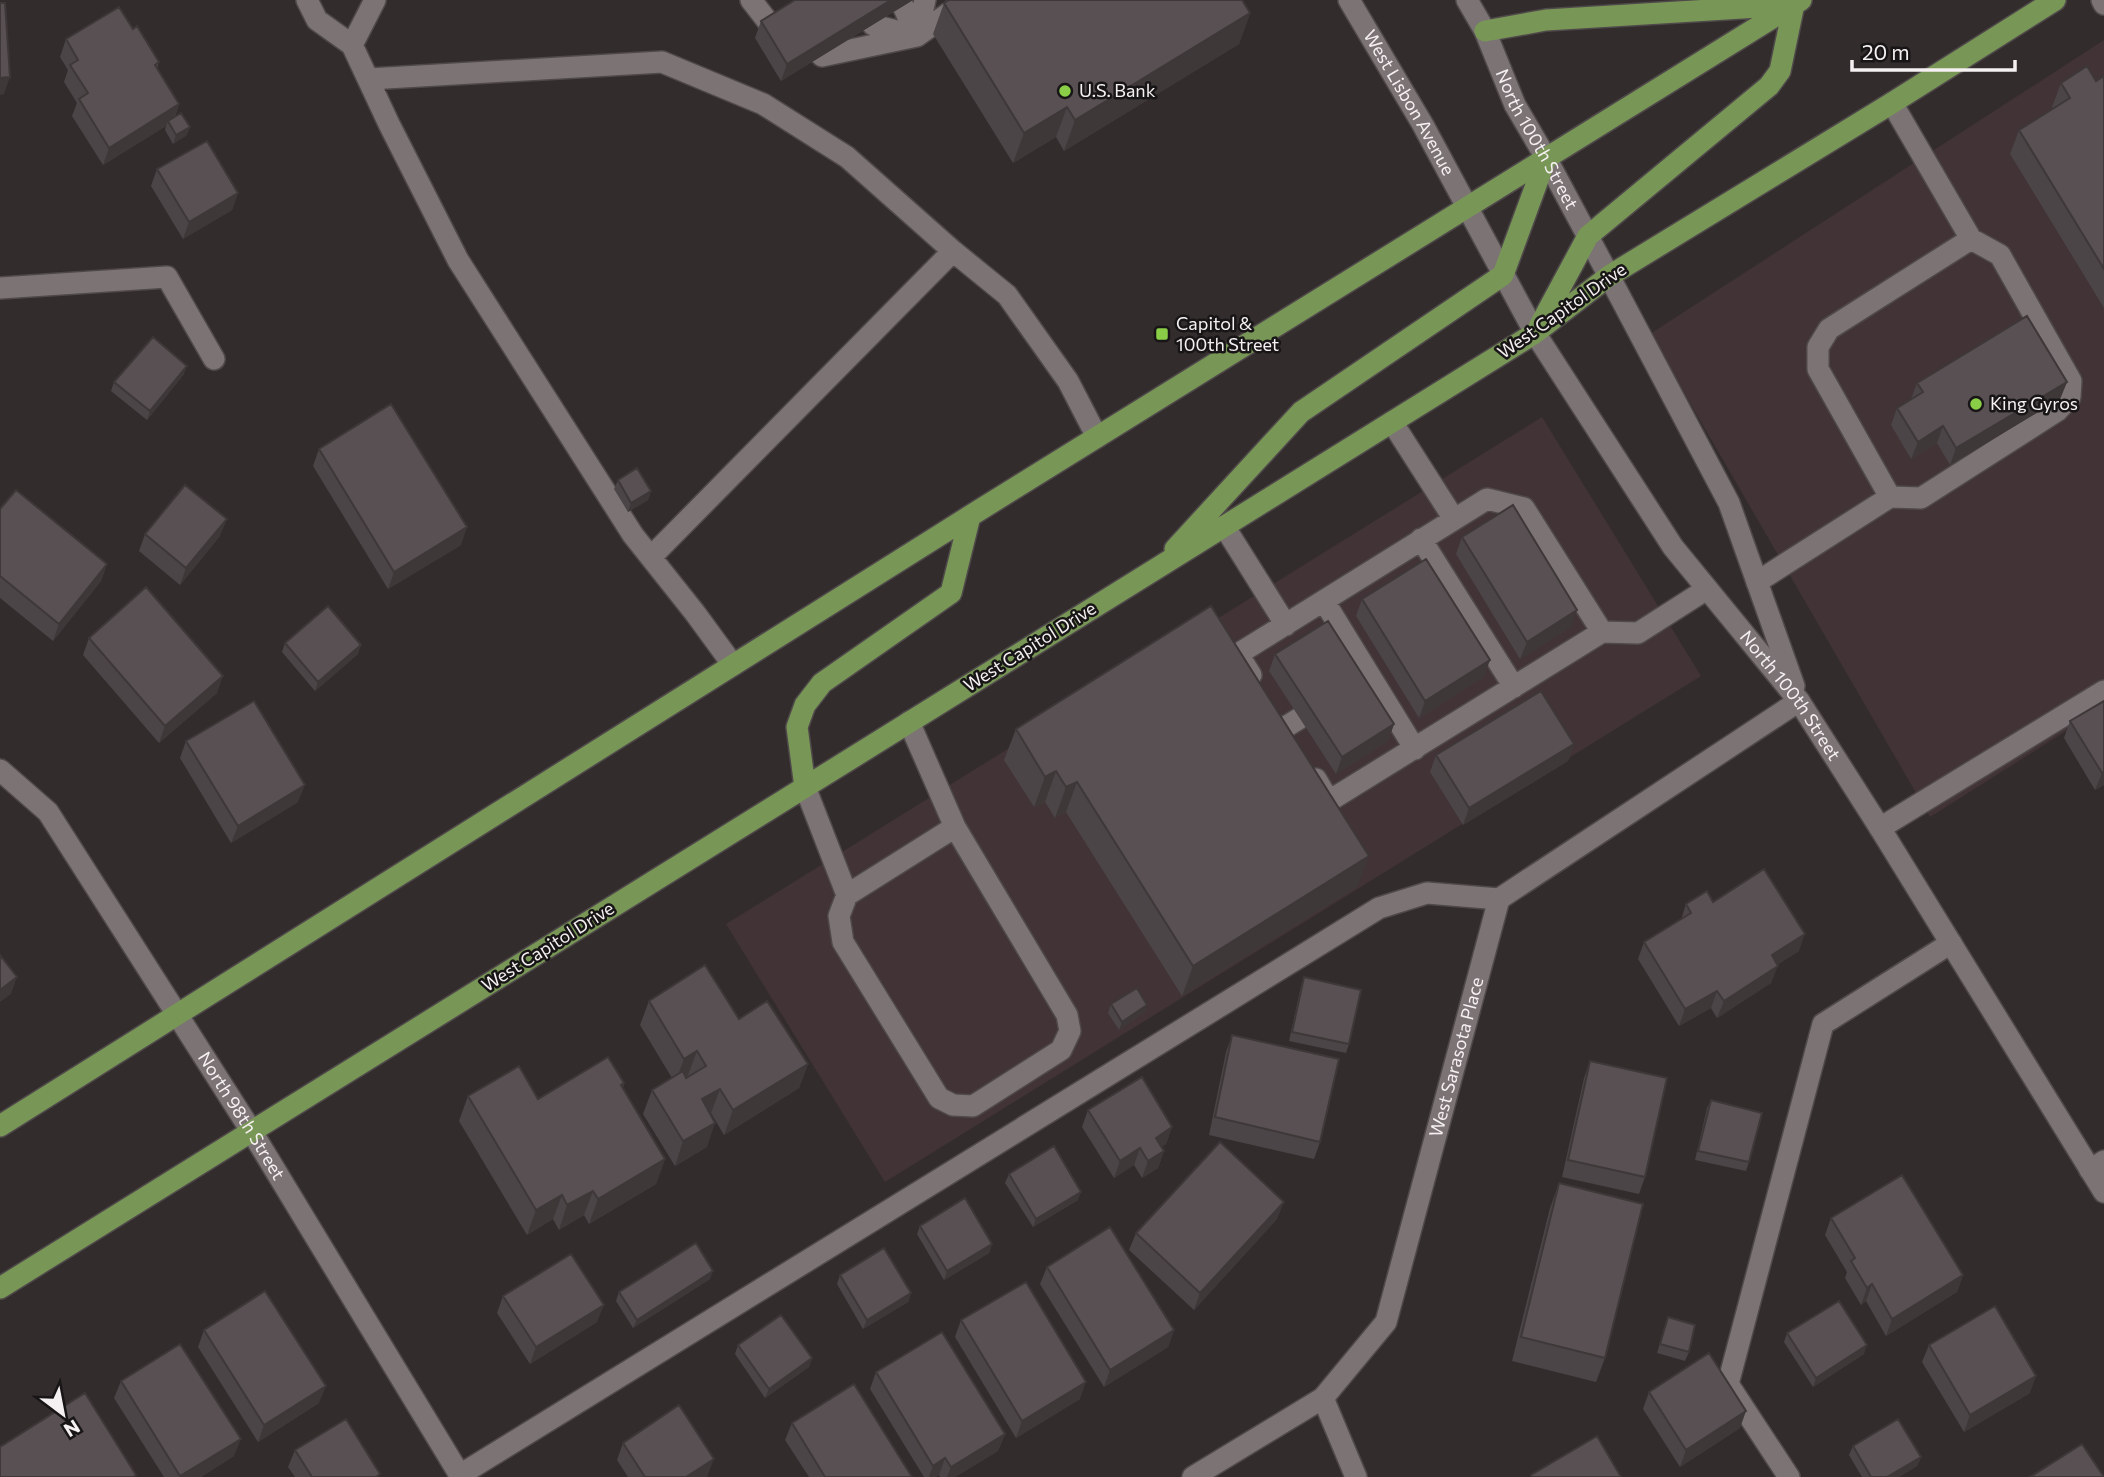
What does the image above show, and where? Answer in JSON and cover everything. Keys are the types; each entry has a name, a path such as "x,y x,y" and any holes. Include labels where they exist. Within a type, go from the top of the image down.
{"main road":[{"name":"West Capitol Drive","path":"0,1287 1535,333 1609,276 2055,0"},
{"path":"1485,31 1546,20 1798,2"},
{"path":"0,1126 970,516 1798,2"},
{"path":"1535,333 1588,236 1769,86 1780,71 1798,2"},
{"path":"1157,568 1301,412 1503,275 1546,158"},
{"path":"805,787 797,727 805,705 822,683 951,593 970,516"}],"street":[{"path":"307,0 317,20 352,45 458,260 633,535 733,665"},
{"path":"352,45 375,0"},
{"path":"751,0 772,27"},
{"path":"917,36 925,0"},
{"path":"822,56 917,36 967,0"},
{"name":"West Lisbon Avenue","path":"1349,0 1423,125 1467,208"},
{"name":"North 100th Street","path":"1467,0 1485,31 1515,105 1588,236 1729,503 1799,701"},
{"path":"903,6 917,36"},
{"path":"873,25 917,36"},
{"path":"845,41 917,36"},
{"path":"369,79 662,62 763,104 846,157 1007,295 1068,381 1097,437"},
{"path":"1757,582 1890,497 1921,498 2057,411 2070,397 2071,381 2000,255 1971,239 1892,103"},
{"name":"North 100th Street","path":"1467,208 1535,333 1673,548 1799,701 1951,943 2097,1165 2104,1192"},
{"path":"1890,497 1818,369 1818,347 1829,329 1971,239"},
{"path":"651,557 953,251"},
{"path":"0,288 167,277 214,359"},
{"path":"1392,422 1454,519"},
{"path":"1602,632 1524,508 1486,499 1238,654 1268,702 1292,723 1300,754 1329,800 1602,632 1638,633 1707,589"},
{"path":"1224,526 1286,625"},
{"path":"1421,539 1476,609 1514,687"},
{"path":"1536,572 1556,559"},
{"path":"1324,601 1361,681 1415,749"},
{"path":"1880,828 2104,691"},
{"path":"460,1476 1379,908 1427,892 1499,899 1799,701"},
{"path":"909,722 955,827 1067,1015 1070,1031 1061,1050 973,1105 953,1105 939,1098 843,942 839,916 847,895 955,827"},
{"name":"North 98th Street","path":"0,770 48,812 252,1132 460,1476"},
{"path":"805,787 847,895"},
{"name":"West Sarasota Place","path":"1193,1477 1323,1398 1386,1322 1499,899"},
{"path":"1789,1477 1728,1384 1823,1024 1951,943"},
{"path":"1323,1398 1356,1477"}],"shaded area":[{"path":"2104,40 2104,707 1930,817 1650,334"},
{"path":"1542,417 1701,676 885,1182 726,924"}],"building":[{"path":"795,0 891,0 787,64 761,21"},
{"name":"U.S. Bank","path":"949,0 1242,0 1250,13 1075,120 1067,107 1024,133 944,3"},
{"path":"0,3 5,3 10,77 0,78"},
{"path":"119,7 133,29 137,26 159,62 155,65 179,104 109,148 79,99 88,93 70,65 78,60 66,39"},
{"path":"2087,66 2096,81 2104,76 2104,269 2019,130 2070,98 2061,83"},
{"path":"181,113 190,127 176,135 168,121"},
{"path":"207,141 238,193 189,222 157,169"},
{"path":"2027,316 2067,382 1956,448 1943,426 1918,442 1897,408 1923,392 1917,383"},
{"path":"153,337 187,366 150,411 114,382"},
{"path":"391,404 467,527 394,572 319,449"},
{"path":"637,468 651,491 631,503 618,480"},
{"path":"185,485 227,519 186,568 145,534"},
{"path":"16,490 107,564 59,624 0,576 0,509"},
{"path":"1513,505 1577,610 1527,642 1462,537"},
{"path":"1426,559 1490,660 1425,701 1362,599"},
{"path":"146,587 223,676 165,726 89,638"},
{"path":"328,606 361,645 318,682 285,643"},
{"path":"1211,606 1369,856 1193,966 1077,782 1066,787 1056,771 1045,777 1016,729"},
{"path":"1328,621 1394,724 1342,757 1275,654"},
{"path":"1541,691 1574,744 1469,808 1436,755"},
{"path":"254,701 305,785 238,826 186,741"},
{"path":"2104,701 2104,772 2102,773 2070,721"},
{"path":"1764,869 1805,934 1772,955 1778,966 1724,1001 1717,991 1685,1009 1644,942 1691,913 1686,904 1707,891 1713,902"},
{"path":"0,955 17,977 0,990"},
{"path":"705,965 739,1019 767,1001 808,1064 733,1110 720,1089 702,1099 715,1123 683,1141 652,1090 683,1071 686,1078 706,1066 697,1051 684,1059 649,1001"},
{"path":"1304,977 1361,990 1349,1044 1292,1032"},
{"path":"1137,988 1147,1005 1122,1022 1111,1004"},
{"path":"1232,1035 1339,1059 1320,1142 1215,1117"},
{"path":"608,1057 624,1083 621,1085 665,1159 598,1199 593,1191 567,1205 562,1195 536,1210 468,1096 519,1066 538,1099"},
{"path":"1590,1061 1667,1078 1645,1177 1568,1160"},
{"path":"1142,1077 1172,1127 1156,1138 1164,1151 1148,1161 1140,1148 1120,1161 1088,1110"},
{"path":"1711,1100 1762,1113 1749,1162 1698,1151"},
{"path":"1220,1142 1284,1202 1200,1293 1136,1233"},
{"path":"1054,1146 1081,1192 1036,1219 1009,1174"},
{"path":"1902,1175 1963,1275 1892,1319 1872,1284 1867,1288 1851,1261 1855,1258 1831,1218"},
{"path":"1559,1183 1643,1204 1605,1358 1521,1337"},
{"path":"965,1198 992,1244 947,1271 920,1226"},
{"path":"1110,1227 1174,1330 1110,1370 1047,1267"},
{"path":"696,1243 713,1271 637,1320 619,1292"},
{"path":"884,1248 911,1293 867,1320 840,1275"},
{"path":"571,1254 604,1305 536,1347 503,1296"},
{"path":"1026,1282 1086,1382 1022,1421 961,1320"},
{"path":"265,1291 326,1386 264,1425 204,1330"},
{"path":"1839,1301 1867,1345 1816,1378 1787,1333"},
{"path":"1995,1306 2036,1376 1970,1415 1929,1345"},
{"path":"781,1315 812,1358 769,1389 738,1345"},
{"path":"1668,1317 1695,1325 1689,1352 1660,1344"},
{"path":"942,1332 1005,1434 951,1467 945,1458 933,1466 876,1372"},
{"path":"180,1344 241,1439 180,1476 121,1381"},
{"path":"1709,1353 1746,1411 1686,1450 1649,1392"},
{"path":"854,1384 912,1477 825,1477 792,1423"},
{"path":"85,1393 136,1475 0,1477 0,1447"},
{"path":"679,1405 714,1459 686,1477 645,1477 623,1443"},
{"path":"346,1419 380,1474 376,1477 312,1477 295,1450"},
{"path":"1898,1419 1921,1457 1887,1477 1871,1477 1853,1446"},
{"path":"1597,1436 1621,1477 1532,1477 1531,1475"},
{"path":"2082,1444 2104,1477 2030,1477"}],"place":[{"name":"U.S. Bank","path":"1065,91"},
{"name":"Capitol & 100th Street","path":"1162,334"},
{"name":"King Gyros","path":"1976,404"}]}
